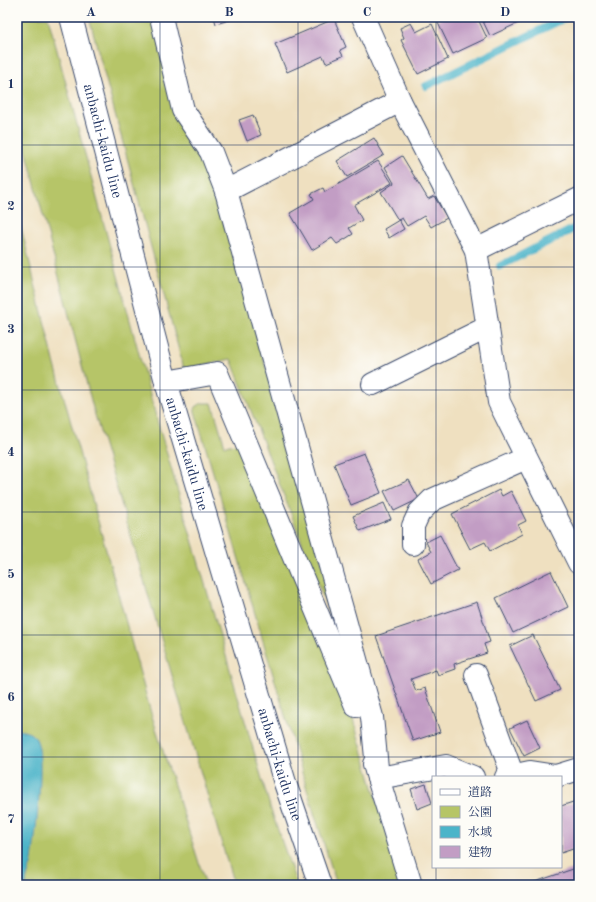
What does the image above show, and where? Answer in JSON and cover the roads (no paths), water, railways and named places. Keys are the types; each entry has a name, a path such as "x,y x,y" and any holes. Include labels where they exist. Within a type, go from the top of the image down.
{"street":[{"name":"anbachi-kaidu line","path":"71,17 166,382 285,783 320,885"},
{"path":"161,17 183,110 211,152 226,191 372,717 378,778"},
{"path":"370,20 400,101 476,250 499,402 578,559"},
{"path":"226,191 400,101"},
{"path":"476,250 579,199"},
{"path":"373,384 488,327"},
{"path":"166,382 217,373 358,709 411,885"},
{"path":"412,544 413,526 418,514 432,500 526,458"},
{"path":"476,675 509,776 530,772 556,776 579,769"},
{"path":"378,778 446,766 471,776"}],"water":[{"path":"17,730 28,732 36,739 39,748 40,762 39,798 35,835 32,861 27,876 26,885 17,885"}],"waterway":[{"path":"426,86 567,17"},
{"path":"500,266 579,226"}]}
